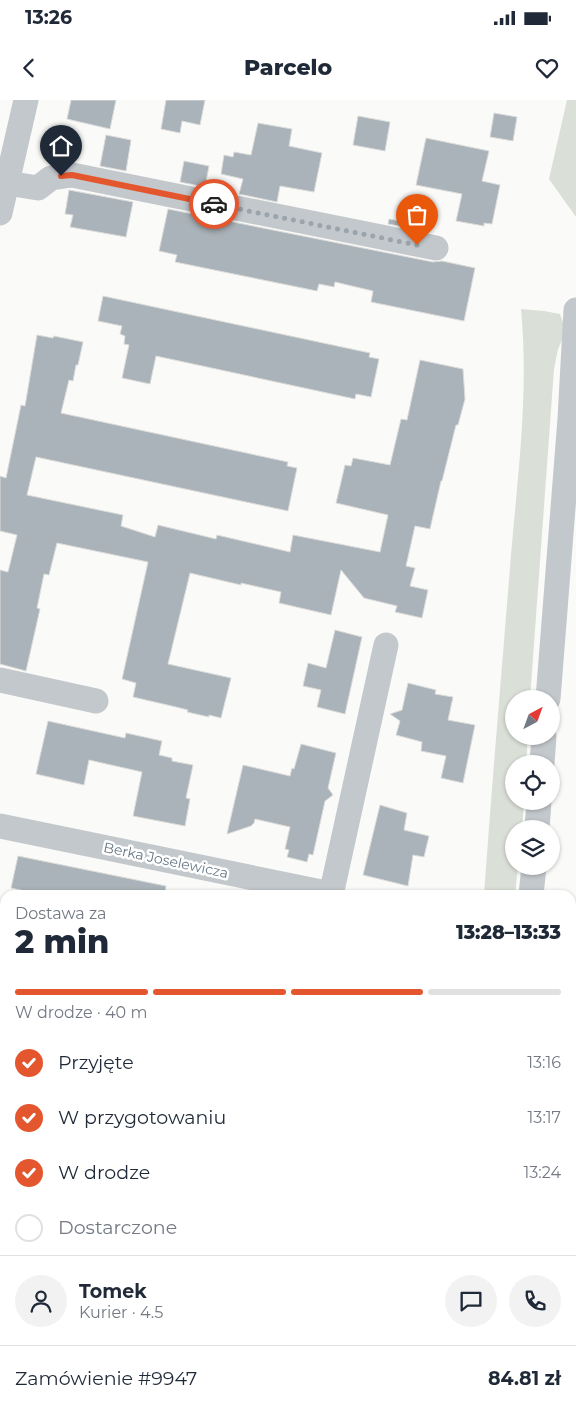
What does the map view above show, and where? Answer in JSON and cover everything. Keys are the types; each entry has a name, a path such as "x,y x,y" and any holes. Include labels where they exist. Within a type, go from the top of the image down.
{"street":[{"path":"0,213 26,100"},
{"path":"7,183 38,188 51,178 72,175 436,248"},
{"path":"549,690 570,419 576,310"},
{"name":"Berka Joselewicza","path":"332,890 386,644"},
{"path":"0,680 96,701"},
{"name":"Berka Joselewicza","path":"0,826 312,890"},
{"path":"532,890 533,875"}],"shaded area":[{"path":"567,100 576,100 576,217 549,179"},
{"path":"521,309 560,314 566,331 558,349 554,369 531,690 505,690 505,745 527,745 527,755 505,755 505,810 523,810 523,820 505,820 505,875 517,875 516,890 484,890 522,432 524,370"}],"building":[{"path":"71,100 116,100 110,129 67,119"},
{"path":"166,100 205,100 200,125 182,121 180,133 161,129"},
{"path":"494,113 517,117 513,141 490,137"},
{"path":"358,116 390,122 385,151 353,145"},
{"path":"258,123 292,129 289,146 322,153 314,192 280,186 277,202 239,194 243,179 221,174 224,155 233,157 234,152 251,155"},
{"path":"106,135 131,140 126,171 100,166"},
{"path":"426,138 489,151 482,181 500,185 492,224 484,223 484,226 456,221 462,194 416,185"},
{"path":"184,161 209,166 205,187 180,182"},
{"path":"69,190 133,202 126,237 70,227 73,215 65,214"},
{"path":"168,209 433,262 442,261 475,268 464,321 371,302 373,291 335,282 334,287 319,284 317,291 175,262 177,255 159,251"},
{"path":"389,219 416,224 415,229 388,224"},
{"path":"103,296 370,353 369,357 379,359 371,397 356,394 355,399 156,356 150,384 122,378 129,345 124,344 125,336 120,334 122,326 98,321"},
{"path":"37,335 53,338 54,336 83,342 73,381 69,380 61,413 288,462 287,466 297,468 288,511 36,457 27,495 123,515 121,526 155,537 158,525 216,539 217,535 290,552 293,535 380,552 388,515 336,503 345,465 351,466 353,458 390,465 401,419 407,420 420,360 463,369 465,399 458,425 456,425 430,529 415,526 406,566 415,568 410,586 428,590 422,618 395,612 397,606 364,598 341,570 331,615 279,603 281,592 190,573 168,664 231,678 221,718 209,715 209,717 133,697 136,683 122,679 148,562 57,543 49,575 44,574 37,608 40,609 26,671 0,664 0,570 8,572 17,535 0,531 0,476 6,478 21,405 25,406"},
{"path":"335,630 362,637 345,714 317,707 321,690 303,686 308,663 326,668"},
{"path":"408,683 436,690 435,694 453,697 448,720 475,725 463,783 441,778 446,756 421,751 422,742 396,735 400,721 390,714 402,710"},
{"path":"48,721 125,738 126,733 162,741 159,755 172,758 172,761 193,765 186,798 190,799 185,826 133,816 142,772 89,760 84,785 36,774"},
{"path":"301,744 336,753 328,788 333,795 325,801 313,855 309,854 307,862 287,857 289,850 285,849 290,827 255,819 251,826 227,834 243,765 290,776 292,768 294,769"},
{"path":"380,805 407,813 404,830 429,836 424,857 413,855 408,886 363,875"},
{"path":"18,856 166,886 166,890 20,890 11,888"}],"way so far":[{"path":"214,204 417,245"}],"route":[{"path":"61,176 72,175 214,204"}]}
